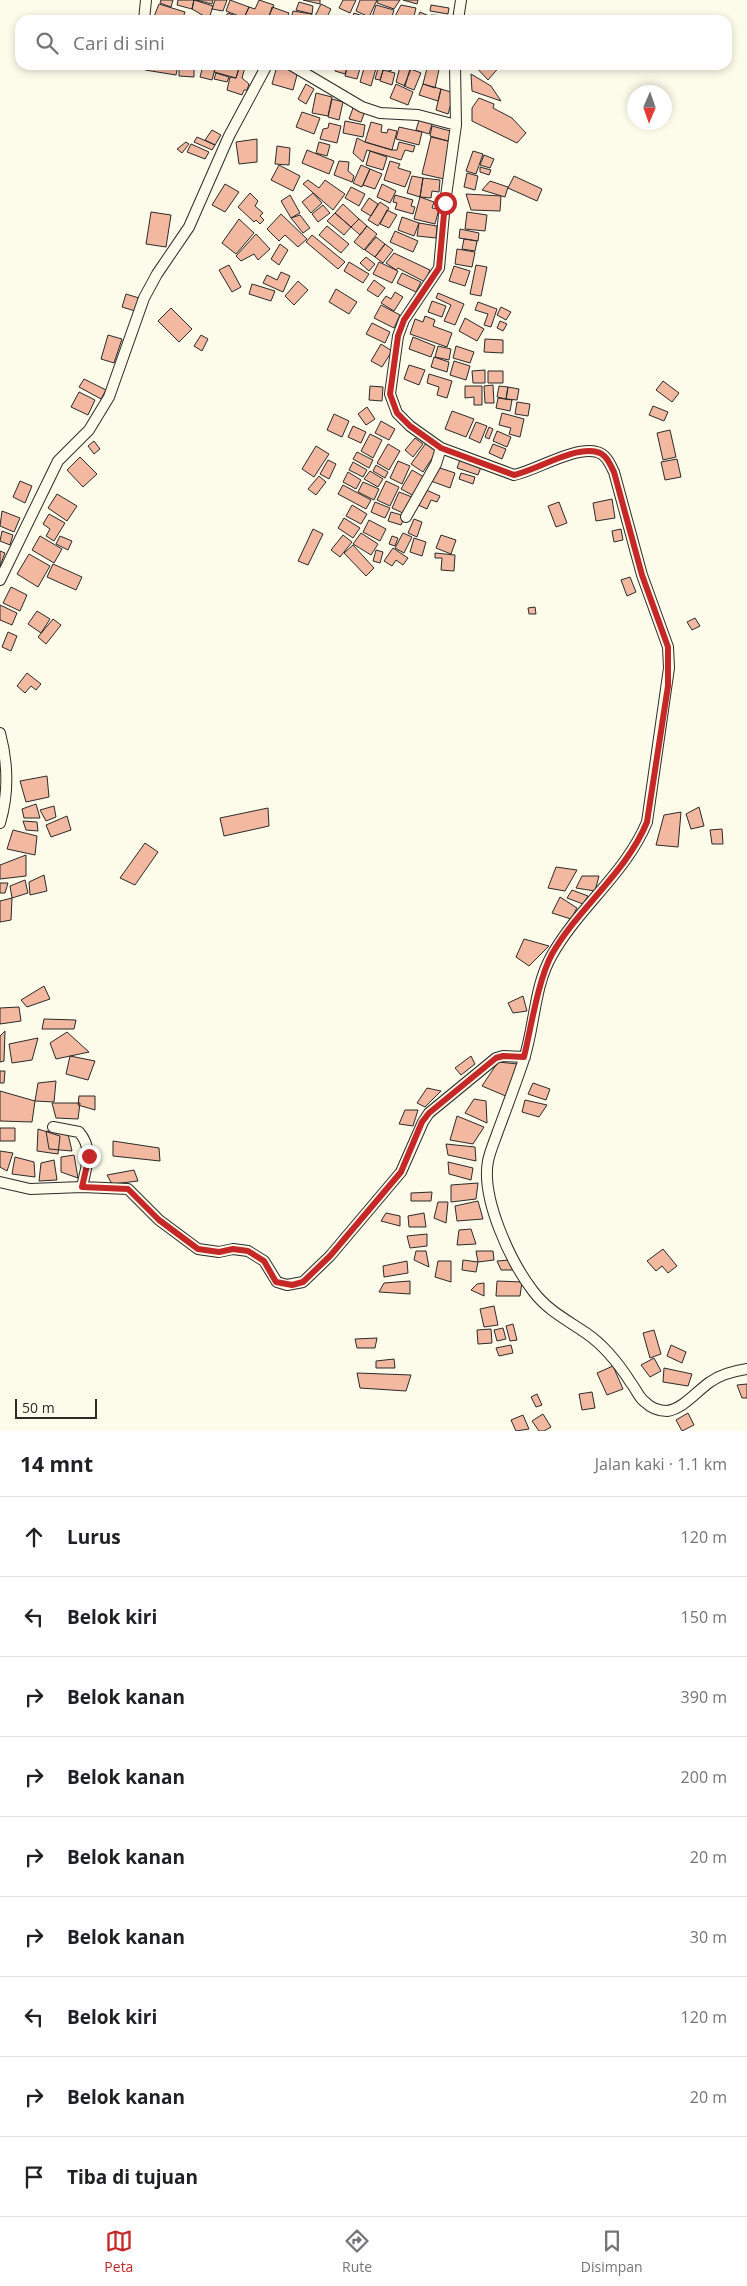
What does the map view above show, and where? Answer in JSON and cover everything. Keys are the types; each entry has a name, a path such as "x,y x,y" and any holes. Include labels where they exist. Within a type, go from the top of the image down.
{"street":[{"path":"144,15 146,0"},
{"path":"459,15 462,0"},
{"path":"0,580 58,462 88,430 109,397 144,298 157,274 189,227 229,136 263,70"},
{"path":"299,70 362,107 380,113 418,115 456,125"},
{"path":"455,70 456,125 445,203 439,268 404,320 398,336 390,394 397,413 410,426 441,448 514,475 525,473 549,462 585,452 598,452 606,457 614,472 642,575 668,647 668,686 647,822 639,842 629,857 586,907 552,955 541,981 524,1057 488,1161 487,1187 499,1229 533,1291 559,1316 586,1332 604,1348 619,1365 643,1401 653,1408 669,1411 722,1375 747,1369"},
{"path":"406,517 436,464 441,448"},
{"path":"0,734 7,772 6,800 0,823"},
{"path":"0,1182 30,1188 82,1187 128,1189 159,1220 198,1249 219,1252 233,1249 248,1251 264,1261 276,1282 287,1285 298,1284 310,1276 330,1256 401,1172 422,1122 429,1113 496,1058 503,1056 524,1057"},
{"path":"53,1127 79,1132 86,1140 89,1156 82,1187"}],"building":[{"path":"161,0 173,0 171,7 160,3"},
{"path":"178,0 194,0 192,9 177,5"},
{"path":"194,0 213,6 210,15 202,15 192,9"},
{"path":"196,0 213,0 212,4"},
{"path":"215,0 227,0 223,11 212,9"},
{"path":"230,0 249,7 245,15 236,15 226,11"},
{"path":"259,0 274,5 269,15 245,15 249,7 255,9"},
{"path":"303,0 320,0 320,4"},
{"path":"343,0 356,0 350,13 339,8"},
{"path":"360,0 377,0 370,15 356,11"},
{"path":"378,0 400,0 394,9 377,3"},
{"path":"403,0 418,0 417,4"},
{"path":"299,2 313,6 312,14 296,10"},
{"path":"159,4 185,12 184,15 155,15"},
{"path":"321,4 331,9 328,15 316,15"},
{"path":"376,5 394,10 392,15 373,15"},
{"path":"401,5 416,8 414,15 396,15"},
{"path":"431,5 449,8 448,14 430,11"},
{"path":"272,7 289,13 288,15 270,15"},
{"path":"293,11 312,14 312,15 292,15"},
{"path":"145,70 177,70 176,75"},
{"path":"179,70 194,70 194,77 179,76"},
{"path":"202,70 215,70 212,80 200,77"},
{"path":"215,70 238,70 236,78 214,72"},
{"path":"238,70 244,70 242,78 249,84 247,90 244,90 242,95 227,90 230,77 236,78"},
{"path":"276,70 298,71 293,90 272,84"},
{"path":"335,70 346,70 345,74"},
{"path":"347,70 360,70 357,79 345,76"},
{"path":"364,70 376,70 371,86 360,82"},
{"path":"378,70 383,70 380,80 375,79"},
{"path":"383,70 395,73 392,85 380,81"},
{"path":"399,70 410,70 405,86 396,82"},
{"path":"411,70 421,73 414,90 404,86"},
{"path":"426,70 439,70 435,88 423,84"},
{"path":"479,70 497,70 488,80"},
{"path":"216,73 229,77 227,82 214,79"},
{"path":"471,74 491,86 501,101 472,91"},
{"path":"306,84 314,89 306,104 298,99"},
{"path":"396,84 413,92 408,105 390,98"},
{"path":"423,84 441,89 438,101 419,95"},
{"path":"441,89 454,93 448,114 436,110"},
{"path":"316,93 332,97 328,116 312,113"},
{"path":"479,98 494,104 493,108 512,118 526,133 517,143 472,121 472,108"},
{"path":"332,99 343,102 339,120 328,117"},
{"path":"353,108 365,111 361,122 349,119"},
{"path":"302,112 320,118 314,134 296,127"},
{"path":"420,117 433,121 429,134 416,130"},
{"path":"345,121 365,125 363,137 343,133"},
{"path":"371,122 382,125 381,132 387,133 388,129 397,131 392,150 365,142"},
{"path":"329,123 341,126 337,143 320,139 323,129 328,128"},
{"path":"432,126 454,132 451,142 430,136"},
{"path":"399,127 422,132 419,145 396,139"},
{"path":"212,130 221,135 215,145 205,140"},
{"path":"197,137 215,145 212,150 194,142"},
{"path":"431,137 453,142 444,179 422,174"},
{"path":"357,138 392,150 397,150 399,142 415,146 413,152 405,150 401,160 367,150 363,162 353,153"},
{"path":"257,139 257,162 239,164 236,142"},
{"path":"186,142 189,144 182,153 177,149"},
{"path":"319,142 330,145 327,156 316,153"},
{"path":"191,144 209,152 205,159 187,152"},
{"path":"277,146 290,148 289,165 275,164"},
{"path":"307,150 334,161 329,174 302,163"},
{"path":"370,151 387,157 383,170 366,165"},
{"path":"473,151 483,154 476,174 466,171"},
{"path":"484,155 494,159 490,168 480,165"},
{"path":"339,161 349,162 348,171 354,176 352,182 334,175"},
{"path":"390,161 400,164 398,168 411,172 405,187 384,180"},
{"path":"279,165 300,176 293,191 271,180"},
{"path":"361,165 370,169 362,187 353,183"},
{"path":"480,167 491,170 489,175 480,172"},
{"path":"370,169 382,174 375,189 363,185"},
{"path":"467,173 478,176 475,190 464,187"},
{"path":"412,176 423,178 420,197 407,193"},
{"path":"514,176 542,189 537,201 508,188"},
{"path":"423,178 440,180 439,192 432,191 431,198 420,197"},
{"path":"308,180 319,188 325,180 345,194 333,210 303,184"},
{"path":"490,181 508,187 505,197 482,190"},
{"path":"225,184 239,192 225,212 212,205"},
{"path":"382,184 396,191 390,203 377,197"},
{"path":"351,187 365,194 359,206 345,198"},
{"path":"250,193 258,201 255,206 263,213 260,216 264,220 260,224 256,220 254,222 238,207"},
{"path":"313,193 322,203 311,213 302,202"},
{"path":"466,194 501,196 500,211 471,210"},
{"path":"290,195 300,213 291,218 281,201"},
{"path":"395,195 413,200 411,206 415,207 413,214 395,209 397,203 393,202"},
{"path":"420,197 434,202 432,208 439,209 435,224 414,219"},
{"path":"369,198 378,204 371,216 361,210"},
{"path":"380,202 389,208 378,226 368,220"},
{"path":"343,204 359,219 351,227 335,213"},
{"path":"323,205 330,213 318,222 312,214"},
{"path":"387,210 397,215 389,228 380,224"},
{"path":"151,212 171,215 166,247 146,244"},
{"path":"467,212 487,215 485,231 465,229"},
{"path":"335,213 351,227 344,235 327,221"},
{"path":"281,214 307,239 298,247 285,235 279,241 267,229"},
{"path":"300,215 310,228 303,233 291,218"},
{"path":"402,217 419,223 414,236 398,230"},
{"path":"239,219 254,233 236,254 222,243"},
{"path":"359,219 367,226 360,235 351,227"},
{"path":"419,223 437,226 436,238 417,236"},
{"path":"327,226 349,244 341,253 319,235"},
{"path":"367,226 377,234 364,250 354,242"},
{"path":"460,229 479,233 478,241 459,238"},
{"path":"395,231 418,241 413,252 390,242"},
{"path":"256,234 270,249 258,260 254,254 241,261 236,256"},
{"path":"312,235 345,262 338,269 306,242"},
{"path":"376,237 385,244 375,257 365,250"},
{"path":"464,239 477,241 475,251 462,249"},
{"path":"280,244 288,250 279,265 271,259"},
{"path":"385,244 393,250 383,263 375,257"},
{"path":"457,249 475,252 472,267 455,264"},
{"path":"394,253 430,270 425,282 398,268 396,270 386,263"},
{"path":"366,257 375,264 369,271 360,263"},
{"path":"349,262 369,274 363,283 344,271"},
{"path":"379,262 398,271 392,283 373,274"},
{"path":"229,265 241,287 232,292 219,270"},
{"path":"476,265 487,267 481,296 470,294"},
{"path":"454,266 470,271 465,286 449,281"},
{"path":"281,272 290,276 283,292 263,283 267,275 277,280"},
{"path":"402,273 421,282 416,292 397,283"},
{"path":"374,280 385,288 378,297 367,290"},
{"path":"298,281 308,290 294,305 285,296"},
{"path":"252,284 275,291 271,301 249,294"},
{"path":"336,289 357,302 349,314 329,302"},
{"path":"395,292 403,297 394,311 381,303 386,296 391,299"},
{"path":"438,293 464,304 455,325 444,321 451,305 436,298"},
{"path":"126,294 139,298 135,311 122,307"},
{"path":"432,301 446,306 442,317 428,312"},
{"path":"478,302 497,309 491,327 484,325 488,314 475,310"},
{"path":"381,305 400,315 394,328 374,318"},
{"path":"501,307 511,312 506,320 497,315"},
{"path":"171,308 192,329 179,342 158,321"},
{"path":"425,316 435,320 433,326 452,333 447,347 410,334 415,319 423,322"},
{"path":"465,318 484,329 477,341 459,331"},
{"path":"500,321 507,324 503,331 497,328"},
{"path":"372,323 390,332 385,343 366,334"},
{"path":"108,335 122,339 114,363 101,359"},
{"path":"201,335 208,339 202,351 194,346"},
{"path":"413,337 435,346 431,357 409,349"},
{"path":"485,339 503,340 503,353 484,352"},
{"path":"381,344 392,351 382,367 371,361"},
{"path":"438,346 451,349 449,360 435,357"},
{"path":"456,346 474,352 470,363 453,358"},
{"path":"434,357 449,362 447,372 431,367"},
{"path":"454,361 470,366 466,380 450,375"},
{"path":"409,365 425,370 419,385 404,379"},
{"path":"485,370 485,383 473,383 472,371"},
{"path":"488,371 503,371 503,383 488,383"},
{"path":"429,374 452,381 447,398 437,395 439,387 427,383"},
{"path":"84,379 106,390 101,399 79,387"},
{"path":"663,381 679,393 672,402 656,390"},
{"path":"493,385 494,403 485,403 484,386"},
{"path":"370,386 383,387 382,401 369,400"},
{"path":"465,386 482,386 482,405 474,405 474,397 465,398"},
{"path":"499,386 508,387 506,399 497,397"},
{"path":"508,387 519,389 517,400 506,399"},
{"path":"79,392 95,400 88,415 71,407"},
{"path":"498,398 512,400 510,411 496,408"},
{"path":"517,402 530,404 528,416 515,414"},
{"path":"653,406 668,412 664,421 649,415"},
{"path":"367,407 375,419 366,425 358,414"},
{"path":"452,411 474,419 466,437 445,429"},
{"path":"502,413 524,419 520,437 509,434 511,428 499,425"},
{"path":"334,414 349,421 342,437 327,430"},
{"path":"381,421 395,429 389,440 375,433"},
{"path":"476,422 487,426 480,443 469,438"},
{"path":"353,426 366,432 361,443 348,437"},
{"path":"489,427 493,429 489,439 485,437"},
{"path":"670,430 676,457 663,460 657,433"},
{"path":"497,431 511,437 507,447 493,441"},
{"path":"370,434 382,440 373,458 361,451"},
{"path":"415,438 423,444 413,457 405,450"},
{"path":"94,441 100,449 94,454 88,446"},
{"path":"426,443 437,451 423,472 411,464"},
{"path":"388,444 400,451 389,470 377,463"},
{"path":"493,444 506,449 502,459 489,453"},
{"path":"316,446 329,454 314,477 302,469"},
{"path":"357,452 373,460 369,468 353,459"},
{"path":"80,457 97,474 83,487 67,470"},
{"path":"677,459 681,477 665,480 661,462"},
{"path":"328,460 336,464 329,479 320,474"},
{"path":"460,460 481,467 478,475 457,468"},
{"path":"398,461 410,466 402,484 390,478"},
{"path":"353,462 367,470 363,477 349,470"},
{"path":"376,465 388,472 385,478 373,471"},
{"path":"437,467 455,473 450,488 431,481"},
{"path":"412,470 424,477 414,496 401,489"},
{"path":"370,471 383,479 378,487 364,479"},
{"path":"348,472 361,480 356,489 343,482"},
{"path":"461,473 475,477 473,484 459,479"},
{"path":"319,476 326,482 316,495 308,489"},
{"path":"20,481 32,486 25,503 13,497"},
{"path":"386,481 399,487 390,506 377,500"},
{"path":"363,482 379,489 374,500 358,492"},
{"path":"343,485 371,500 366,509 338,494"},
{"path":"424,489 440,496 437,502 431,500 427,509 418,505"},
{"path":"399,492 412,497 405,514 392,508"},
{"path":"57,494 77,506 67,521 48,508"},
{"path":"612,499 615,518 596,521 593,503"},
{"path":"375,502 390,508 385,518 371,512"},
{"path":"559,502 567,523 556,527 548,506"},
{"path":"352,505 367,514 361,524 346,516"},
{"path":"2,511 20,518 14,532 0,526"},
{"path":"391,512 405,516 401,525 388,521"},
{"path":"49,514 65,523 54,541 46,536 50,529 43,524"},
{"path":"344,518 360,528 353,538 338,528"},
{"path":"414,519 422,522 417,537 408,533"},
{"path":"369,520 386,529 380,541 363,532"},
{"path":"313,529 323,534 308,565 298,561"},
{"path":"621,529 623,540 614,542 612,531"},
{"path":"2,531 13,535 10,545 0,541"},
{"path":"361,533 378,544 371,555 353,544"},
{"path":"403,533 412,537 404,553 395,548"},
{"path":"343,535 352,542 340,557 331,550"},
{"path":"441,535 456,540 451,554 436,548"},
{"path":"40,536 62,549 54,563 32,550"},
{"path":"60,536 72,541 68,550 56,544"},
{"path":"392,536 398,538 395,546 389,544"},
{"path":"414,538 426,542 422,556 410,552"},
{"path":"353,545 374,568 366,576 344,553"},
{"path":"393,548 408,558 403,565 396,560 392,566 384,561"},
{"path":"376,550 383,552 380,563 373,561"},
{"path":"0,551 5,553 0,566"},
{"path":"435,553 455,555 454,571 441,570 442,558 435,558"},
{"path":"29,554 50,566 38,587 17,574"},
{"path":"53,564 82,577 76,590 47,577"},
{"path":"630,577 636,592 627,596 621,580"},
{"path":"11,587 27,595 20,611 3,603"},
{"path":"0,605 17,613 12,625 0,620"},
{"path":"535,607 536,614 529,614 528,608"},
{"path":"37,611 50,619 41,633 28,624"},
{"path":"695,618 700,626 692,630 687,622"},
{"path":"53,619 61,625 46,644 38,637"},
{"path":"8,632 17,636 11,651 2,647"},
{"path":"27,673 41,684 36,690 31,686 25,693 17,686"},
{"path":"47,776 49,797 26,802 20,781"},
{"path":"36,804 40,818 24,818 22,809"},
{"path":"54,806 56,817 46,821 40,810"},
{"path":"699,807 704,826 691,829 686,814"},
{"path":"268,808 269,826 224,836 220,818"},
{"path":"681,812 678,847 656,845 664,815"},
{"path":"67,816 71,830 51,837 46,825"},
{"path":"23,821 37,822 38,831 26,830"},
{"path":"722,829 723,844 712,844 710,830"},
{"path":"13,830 37,836 35,855 7,849"},
{"path":"145,843 158,852 135,885 120,878"},
{"path":"26,855 26,876 0,879 0,865"},
{"path":"556,867 577,870 565,891 548,888"},
{"path":"44,875 47,891 30,895 29,882"},
{"path":"582,876 599,876 595,891 576,888"},
{"path":"25,880 28,893 12,898 10,886"},
{"path":"0,883 8,883 5,893 0,893"},
{"path":"572,890 588,896 583,904 567,898"},
{"path":"560,897 577,908 571,919 552,913"},
{"path":"12,898 11,920 0,922 0,901"},
{"path":"524,939 549,946 529,966 516,957"},
{"path":"44,986 50,999 27,1007 21,1000"},
{"path":"523,996 527,1011 513,1013 508,1003"},
{"path":"19,1007 21,1021 0,1024 0,1008"},
{"path":"44,1019 76,1020 74,1029 42,1029"},
{"path":"5,1031 4,1061 0,1062 0,1036"},
{"path":"67,1032 89,1052 56,1059 50,1043"},
{"path":"38,1038 32,1060 12,1063 9,1044"},
{"path":"70,1056 95,1061 88,1080 66,1074"},
{"path":"471,1056 475,1064 461,1075 455,1068"},
{"path":"498,1062 518,1064 508,1097 482,1086"},
{"path":"0,1071 5,1071 4,1083 0,1083"},
{"path":"56,1081 54,1102 35,1101 38,1083"},
{"path":"533,1083 550,1089 546,1100 528,1094"},
{"path":"427,1088 441,1091 425,1107 417,1103"},
{"path":"0,1091 35,1101 32,1122 0,1121"},
{"path":"79,1096 95,1096 95,1110 78,1105"},
{"path":"474,1099 486,1101 487,1123 465,1113"},
{"path":"525,1100 547,1105 539,1117 522,1112"},
{"path":"52,1103 80,1103 78,1119 56,1118"},
{"path":"405,1110 418,1110 413,1126 399,1124"},
{"path":"457,1116 484,1127 473,1144 450,1140"},
{"path":"0,1128 15,1128 15,1141 0,1141"},
{"path":"38,1129 60,1136 58,1154 37,1151"},
{"path":"46,1131 68,1134 72,1151 49,1149"},
{"path":"113,1141 159,1148 160,1161 113,1156"},
{"path":"446,1144 475,1147 476,1161 448,1155"},
{"path":"0,1151 13,1153 7,1171 0,1167"},
{"path":"74,1155 78,1178 61,1172 61,1157"},
{"path":"15,1157 34,1162 35,1177 12,1174"},
{"path":"54,1160 57,1180 39,1181 41,1163"},
{"path":"448,1162 473,1168 471,1180 449,1174"},
{"path":"134,1170 138,1181 112,1184 107,1175"},
{"path":"478,1183 476,1199 451,1202 451,1185"},
{"path":"432,1192 431,1201 411,1201 411,1193"},
{"path":"478,1201 483,1219 457,1221 455,1206"},
{"path":"438,1202 448,1202 446,1223 434,1218"},
{"path":"386,1213 400,1216 400,1226 381,1221"},
{"path":"424,1213 426,1227 409,1227 408,1216"},
{"path":"471,1229 476,1244 457,1245 459,1230"},
{"path":"427,1234 427,1246 410,1248 407,1236"},
{"path":"663,1249 677,1266 668,1273 662,1266 656,1271 647,1261"},
{"path":"416,1251 426,1251 429,1267 414,1260"},
{"path":"476,1251 493,1251 494,1260 478,1262"},
{"path":"463,1260 478,1262 476,1272 462,1270"},
{"path":"510,1260 513,1270 501,1270 497,1261"},
{"path":"407,1261 408,1273 384,1277 383,1266"},
{"path":"438,1261 451,1261 451,1282 435,1277"},
{"path":"410,1281 410,1294 379,1292 384,1283"},
{"path":"497,1281 522,1282 520,1296 496,1296"},
{"path":"484,1283 484,1296 471,1290 477,1284"},
{"path":"494,1306 498,1325 484,1327 480,1309"},
{"path":"513,1324 517,1340 510,1341 506,1326"},
{"path":"503,1328 506,1339 497,1341 494,1330"},
{"path":"491,1329 492,1343 478,1344 477,1330"},
{"path":"654,1330 661,1354 650,1358 643,1333"},
{"path":"377,1338 375,1348 357,1348 355,1339"},
{"path":"511,1345 513,1353 499,1356 496,1348"},
{"path":"671,1345 686,1352 682,1363 667,1356"},
{"path":"654,1358 661,1371 650,1377 641,1365"},
{"path":"394,1359 395,1368 376,1368 376,1361"},
{"path":"613,1366 623,1389 607,1395 597,1373"},
{"path":"664,1368 692,1374 688,1386 663,1382"},
{"path":"357,1373 411,1375 406,1391 360,1388"},
{"path":"747,1384 747,1398 742,1398 737,1385"},
{"path":"592,1392 595,1408 582,1410 579,1394"},
{"path":"537,1394 542,1405 536,1407 531,1397"},
{"path":"688,1413 694,1425 682,1431 676,1420"},
{"path":"543,1414 551,1427 544,1431 539,1431 532,1421"},
{"path":"523,1415 529,1429 516,1431 511,1420"}],"route":[{"path":"89,1156 82,1187 128,1189 159,1220 198,1249 219,1252 233,1249 248,1251 264,1261 276,1282 292,1285 303,1282 330,1256 401,1172 425,1117 496,1058 500,1056 524,1057 541,981 552,955 586,907 629,857 639,842 647,822 668,686 668,647 642,575 614,472 606,457 598,452 585,452 549,462 525,473 514,475 502,472 441,448 421,435 397,413 390,394 398,336 404,320 439,268 445,203"}]}
